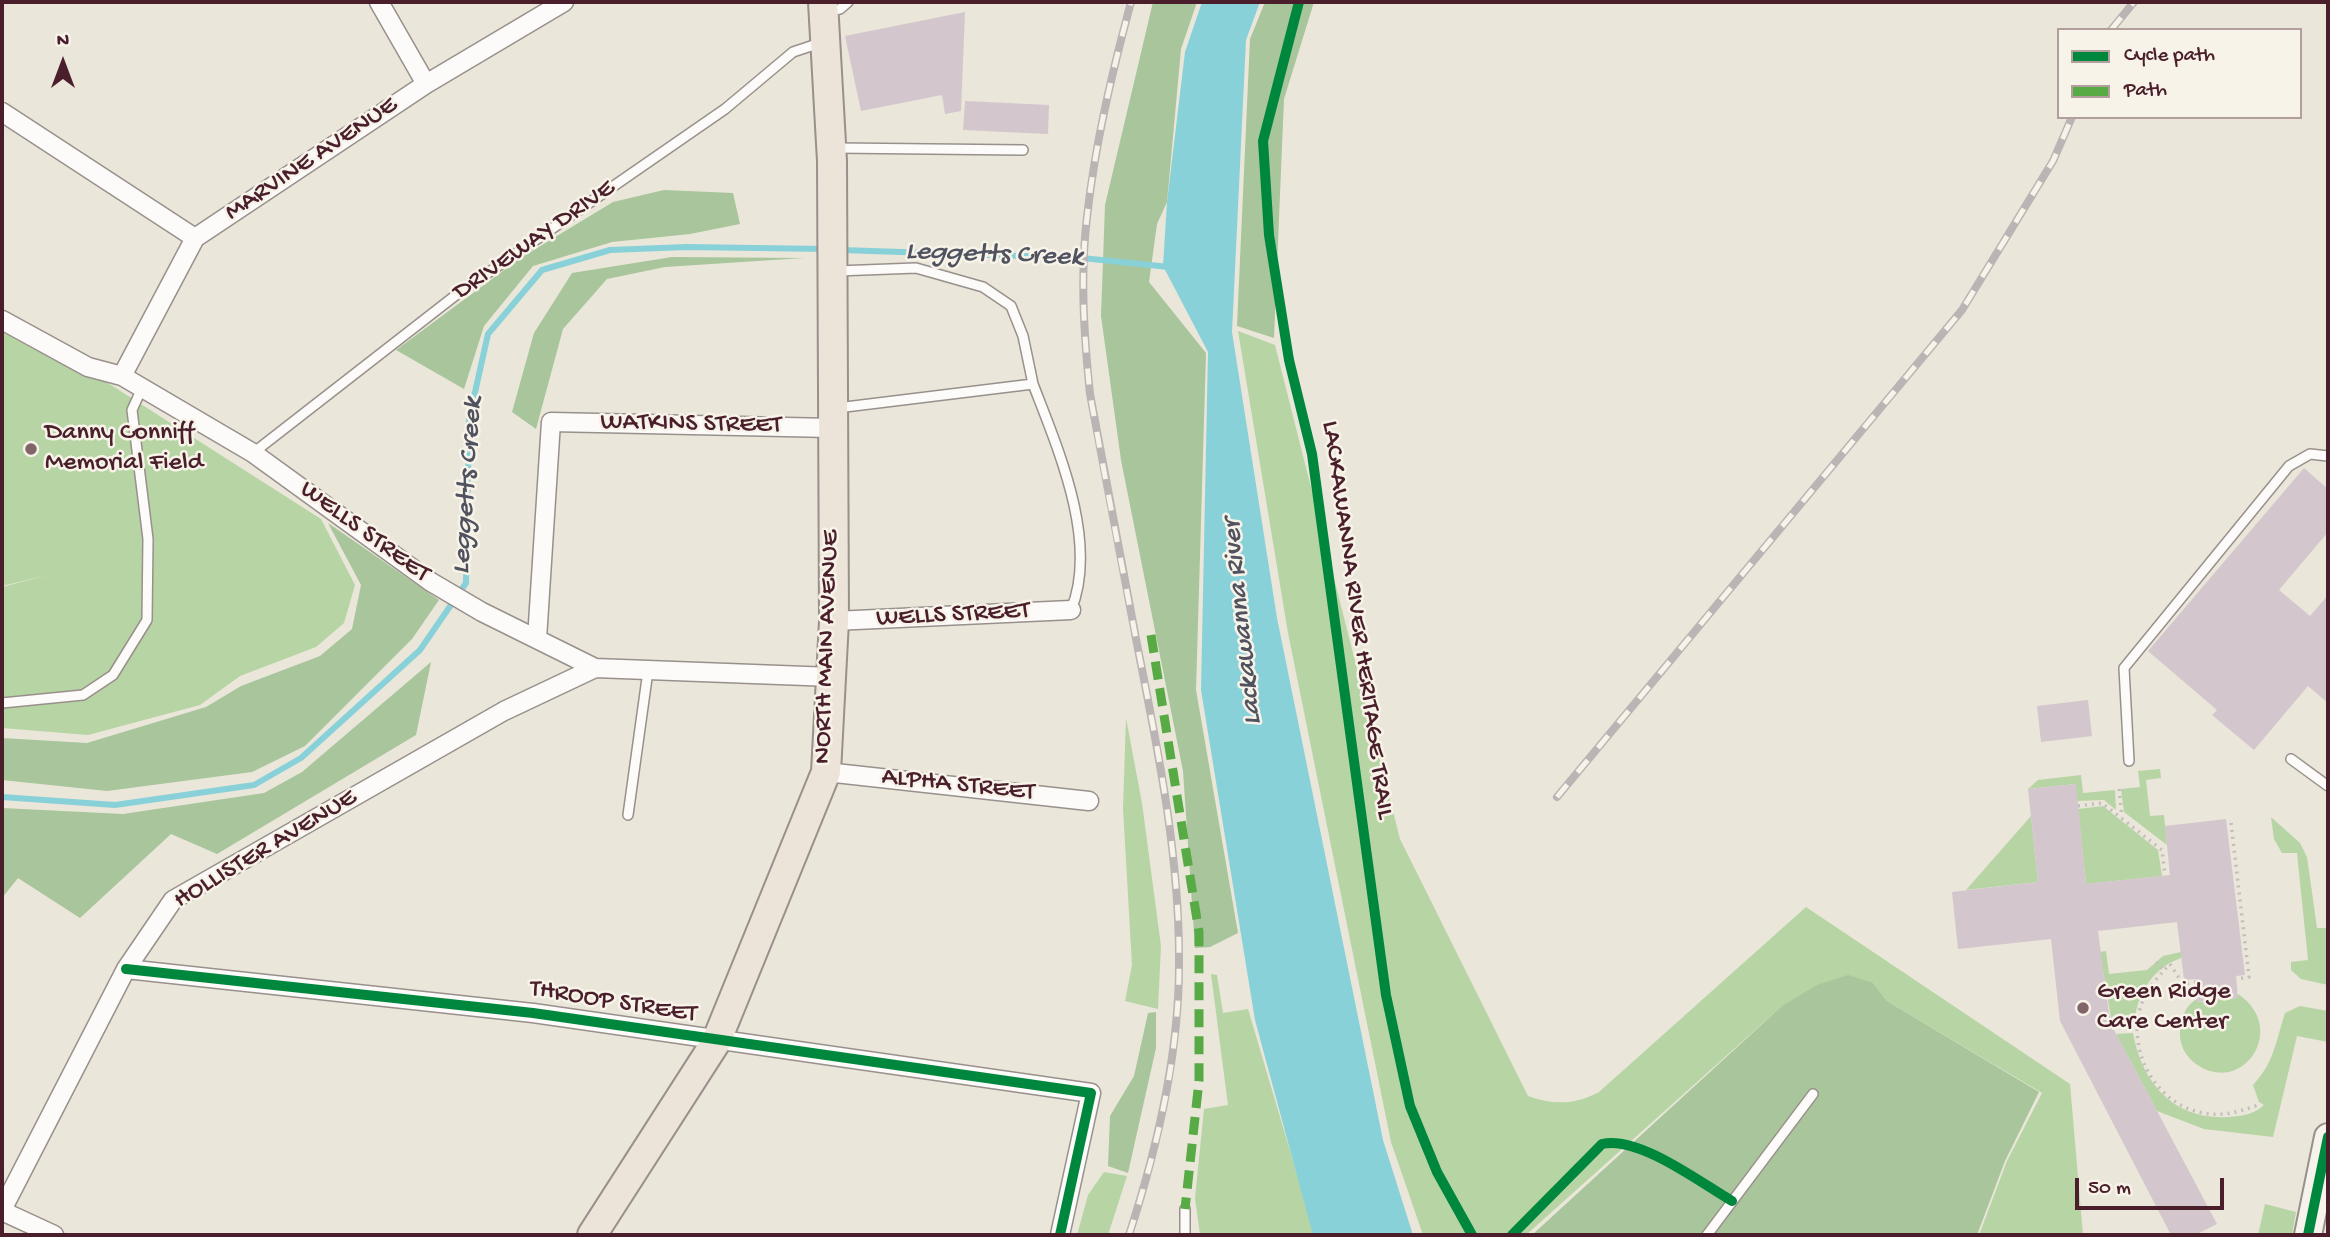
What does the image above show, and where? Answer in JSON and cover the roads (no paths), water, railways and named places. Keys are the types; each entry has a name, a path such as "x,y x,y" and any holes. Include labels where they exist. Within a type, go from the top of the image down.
{"main road":[{"name":"NORTH MAIN AVENUE","path":"592,1235 716,1042 826,772 834,621 831,148 824,42 831,5"}],"street":[{"path":"380,2 426,84"},
{"name":"MARVINE AVENUE","path":"122,376 195,237 426,84 564,2"},
{"path":"2,113 195,237"},
{"name":"WELLS STREET","path":"2,320 88,367 122,376 253,453 431,582 482,612 595,668 832,677"},
{"name":"WATKINS STREET","path":"537,639 551,422 832,418"},
{"name":"WELLS STREET","path":"834,621 1071,610"},
{"name":"HOLLISTER AVENUE","path":"2,1211 126,969 173,900 504,711 595,668"},
{"name":"ALPHA STREET","path":"826,772 1089,801"},
{"name":"THROOP STREET","path":"126,969 533,1013 716,1042 1091,1093 1060,1235"},
{"path":"2308,1235 2328,1137"},
{"path":"2,1211 54,1235"}],"lane":[{"name":"DRIVEWAY DRIVE","path":"253,453 456,295 725,109 793,52 824,42"},
{"path":"831,148 1023,150"},
{"path":"832,268 916,268 983,287 1011,306 1023,336 1033,384 1072,499 1082,565 1079,591 1071,610"},
{"path":"832,418 1033,384"},
{"path":"2,703 83,695 113,675 147,620 147,525 132,410 142,388"},
{"path":"2129,761 2124,668 2289,466 2311,454 2328,456"},
{"path":"628,815 648,671"},
{"path":"2291,759 2328,786"},
{"path":"1707,1235 1813,1094"},
{"path":"1185,1209 1185,1235"}],"water":[{"name":"Lackawanna River","path":"1202,2 1260,2 1246,40 1232,332 1277,618 1383,1140 1413,1235 1313,1235 1255,1020 1201,690 1208,352 1163,266 1167,202 1185,52"}],"waterway":[{"name":"Leggetts Creek","path":"2,797 115,805 254,785 301,758 420,650 466,583 469,419 488,334 542,270 610,250 686,247 827,249"},
{"name":"Leggetts Creek","path":"841,250 1082,258 1169,267"}],"railway":[{"path":"1129,1235 1149,1169 1171,1068 1179,965 1172,844 1153,724 1090,394 1085,328 1083,284 1090,190 1105,109 1131,2"},
{"path":"2113,28 2134,2"},
{"path":"1557,797 1962,310 2053,161 2071,119"}],"place":[{"name":"Danny Conniff Memorial Field","path":"31,449"},
{"name":"Green Ridge Care Center","path":"2083,1008"}]}
